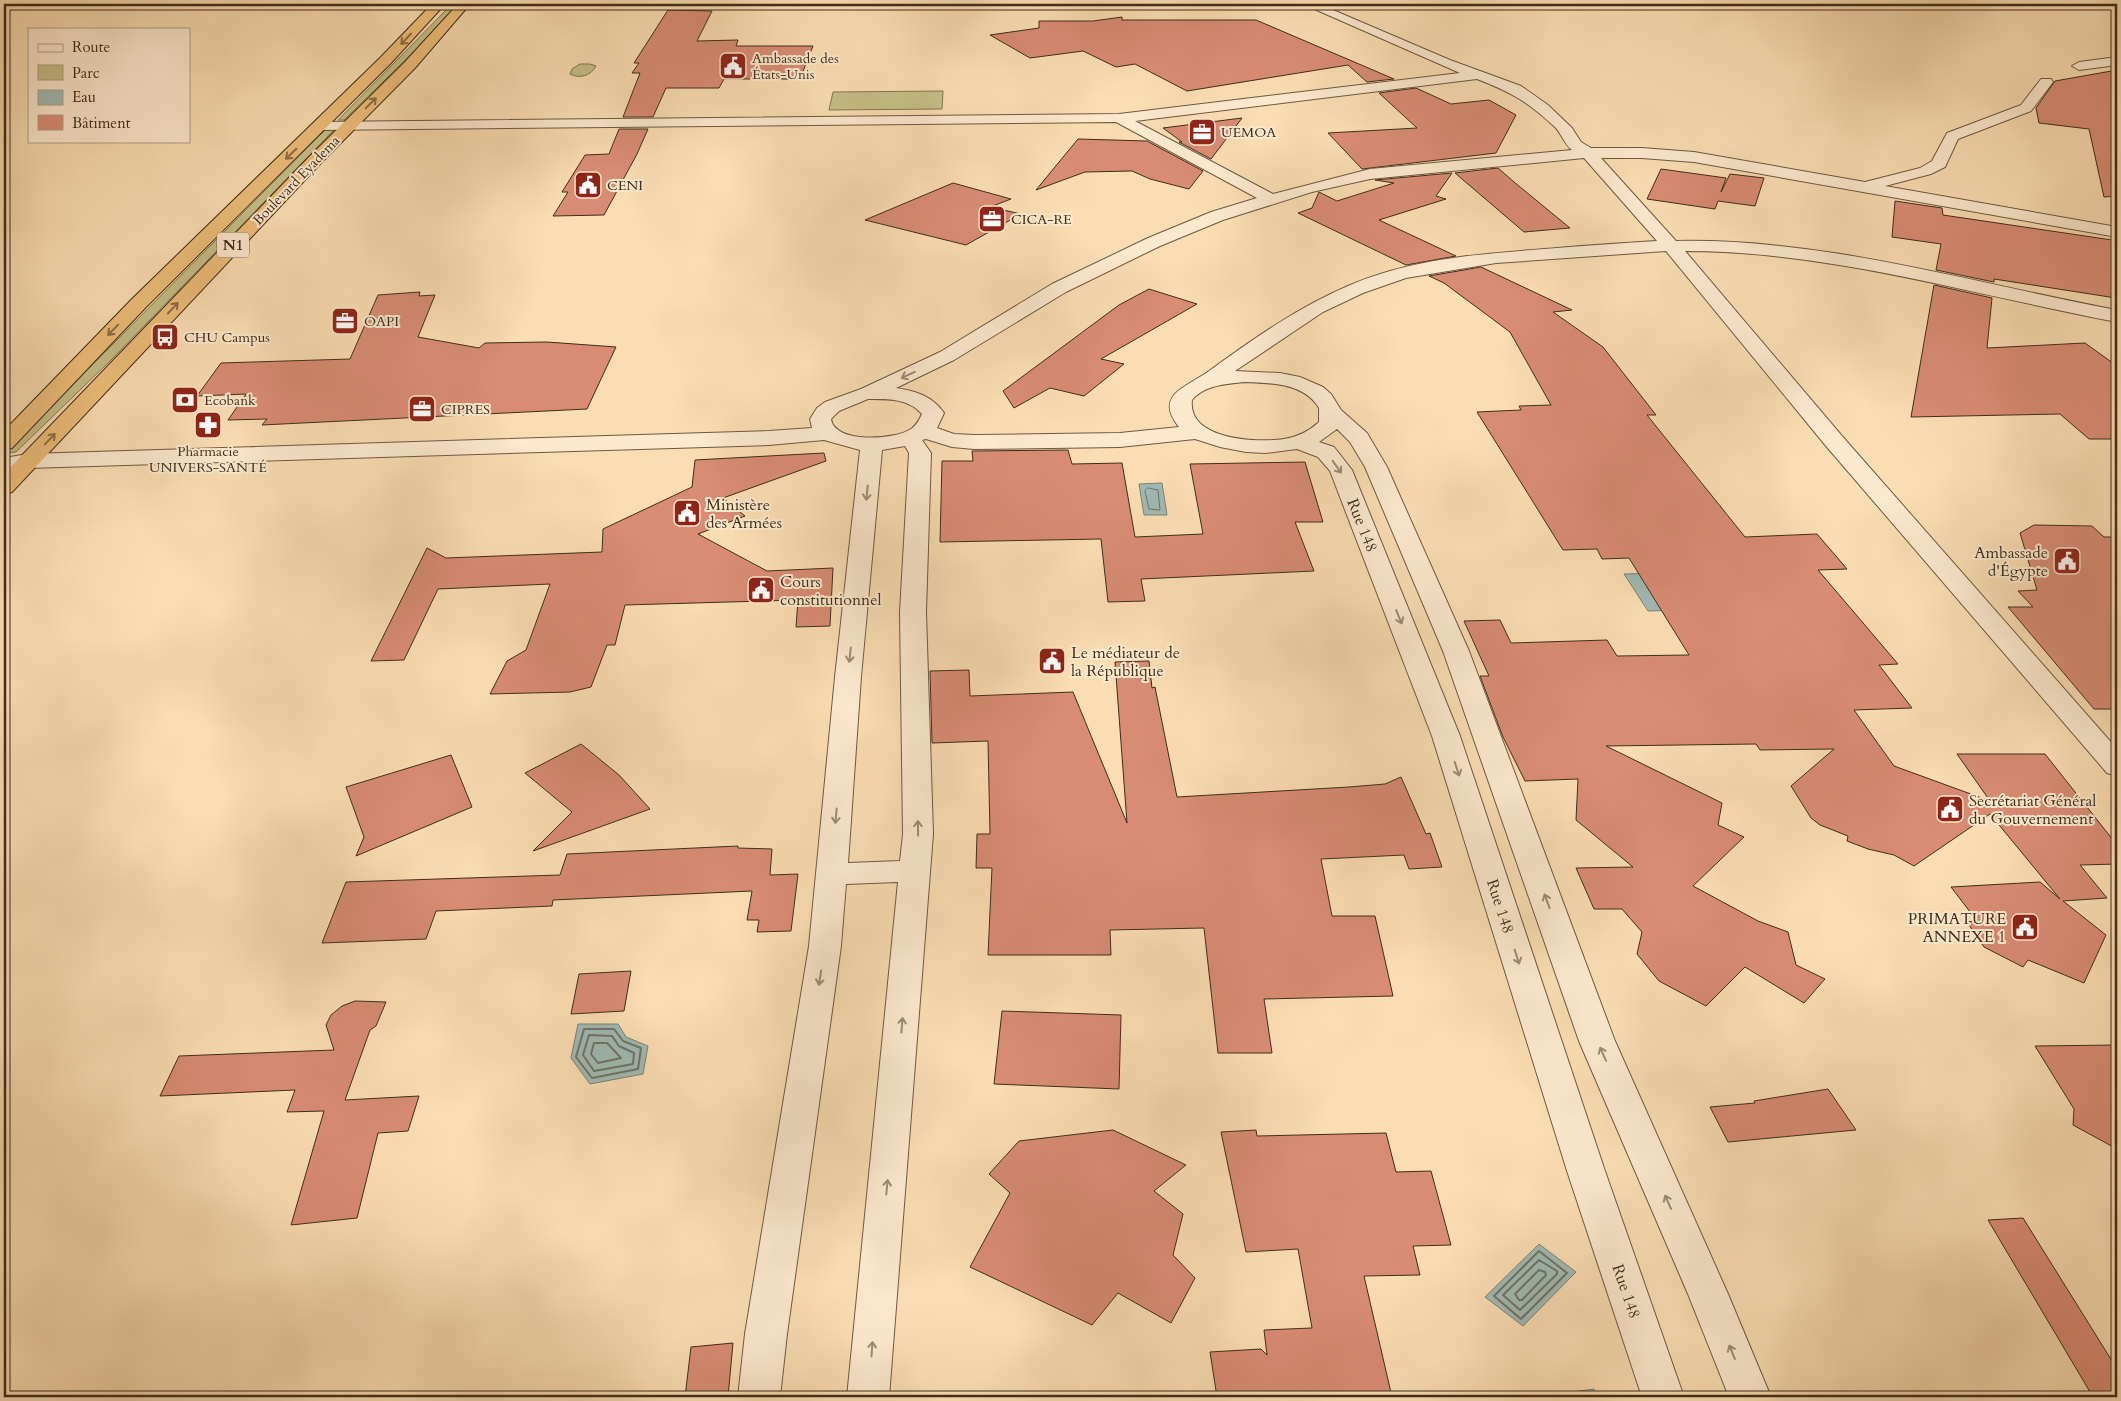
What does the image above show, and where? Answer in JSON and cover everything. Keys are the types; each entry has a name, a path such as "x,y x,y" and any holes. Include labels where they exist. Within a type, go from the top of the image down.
{"highway":[{"name":"Boulevard Eyadema","path":"4,443 139,303 440,4"},
{"name":"Boulevard Eyadema","path":"4,487 177,303 410,65 464,4"}],"street":[{"path":"1309,4 1445,63 1516,89 1543,108 1567,132 1575,145 1588,153 1671,246 1834,441 2117,767"},
{"path":"2080,66 2117,61"},
{"path":"319,126 1119,118 1480,75"},
{"path":"1863,186 1895,180 1940,164 1946,144 1952,136 2026,108 2046,82"},
{"path":"1119,118 1271,198"},
{"path":"868,393 947,356 1059,288 1154,242 1217,216 1271,198 1370,174 1588,153 1642,153 1694,157 2117,232"},
{"path":"1332,413 1329,424 1317,435 1298,442 1257,446 1236,444 1199,432 1188,424 1181,414 1180,405 1184,396 1207,382 1267,337 1309,311 1358,288 1404,274 1465,262 1527,255 1671,246 1734,248 1826,259 2109,315 2117,326"},
{"path":"917,435 932,422 932,391 947,356"},
{"path":"1207,382 1245,376 1286,380 1319,394 1328,403 1332,413 1359,438 1376,467 1456,651 1597,1041 1708,1294 1750,1397"},
{"path":"932,391 905,395 868,393 851,396 827,409 822,418 822,426 829,434 847,442 872,444 917,435 974,442 1120,440 1199,432"},
{"path":"4,465 28,461 760,438 829,434"},
{"path":"868,1397 918,834 913,612 920,453 917,435"},
{"name":"Rue 148","path":"1298,442 1326,452 1341,470 1446,736 1586,1171 1663,1397"},
{"path":"759,1397 766,1334 825,946 848,677 872,444"},
{"path":"1487,862 1532,860"},
{"path":"831,874 915,871"}],"green space":[{"path":"452,4 459,4 430,36 344,120 338,120"},
{"path":"580,64 596,66 584,76 573,76 570,74 572,69"},
{"path":"943,91 942,109 829,110 833,92"},
{"path":"325,130 334,130 110,361 16,452 5,453"}],"water":[{"path":"1162,483 1167,515 1144,515 1139,484"},
{"path":"1658,573 1682,610 1648,611 1624,574"},
{"path":"578,1024 618,1024 626,1037 648,1046 643,1074 590,1084 571,1058"},
{"path":"1539,1244 1576,1272 1523,1326 1485,1297"},
{"path":"1594,1389 1598,1397 1551,1397 1550,1395"}],"building":[{"path":"668,10 712,11 697,41 738,40 736,46 813,46 800,79 724,79 719,88 666,88 653,117 623,117 640,73 632,73 639,63 634,63"},
{"path":"1122,17 1122,20 1256,20 1394,79 1367,82 1348,65 1187,91 1135,64 1116,67 1083,51 1030,58 990,35 1039,28 1039,21 1093,21"},
{"path":"2117,70 2117,196 2104,197 2089,129 2039,123 2036,108 2055,81"},
{"path":"1416,88 1451,104 1489,100 1516,115 1496,153 1362,169 1328,133 1417,128 1379,93"},
{"path":"1242,118 1211,159 1179,142 1182,142 1163,128"},
{"path":"619,129 648,129 637,154 604,215 553,216 568,192 562,192 585,155 609,154"},
{"path":"1078,139 1147,141 1203,171 1189,189 1150,179 1132,171 1085,172 1036,190"},
{"path":"1498,168 1570,228 1524,232 1455,173"},
{"path":"1661,169 1726,178 1721,192 1730,174 1764,178 1755,206 1718,201 1715,209 1647,199"},
{"path":"1452,173 1436,196 1446,199 1379,220 1456,256 1406,265 1298,213 1312,208 1319,192 1337,201 1394,183 1375,180"},
{"path":"953,183 1011,199 990,207 1021,214 966,245 865,220"},
{"path":"1895,201 1942,208 1943,215 2112,240 2116,298 1994,279 1994,282 1936,270 1941,244 1892,237"},
{"path":"1481,267 1572,310 1553,312 1603,347 1656,415 1647,415 1745,537 1817,534 1847,569 1818,570 1898,664 1879,665 1912,708 1854,710 1894,766 1990,801 1957,754 2045,754 2117,845 2117,864 2080,865 2107,898 2063,901 2106,935 2084,983 2028,960 2023,967 1984,947 1967,922 1977,921 1951,887 2040,882 2060,899 1990,814 1914,866 1894,855 1868,849 1847,841 1848,836 1820,825 1811,818 1791,786 1834,749 1760,750 1756,744 1606,746 1722,803 1718,825 1744,837 1693,886 1758,921 1788,932 1796,965 1825,979 1804,1003 1745,967 1706,1006 1659,981 1637,954 1642,932 1622,909 1594,909 1576,868 1633,867 1576,820 1578,779 1525,781 1503,737 1480,676 1489,676 1464,621 1500,620 1511,643 1607,640 1617,656 1689,655 1629,558 1602,559 1597,549 1563,550 1477,412 1521,410 1519,406 1551,405 1510,332 1444,283 1429,276"},
{"path":"1934,285 1992,298 1987,348 2085,343 2117,366 2117,439 2089,439 2060,414 1911,417"},
{"path":"1149,289 1197,304 1101,359 1124,364 1084,396 1050,388 1014,408 1003,391 1119,305"},
{"path":"420,292 419,296 435,295 418,337 479,348 485,343 547,342 616,347 587,409 262,425 267,419 228,420 246,394 197,396 221,363 350,359 378,295"},
{"path":"1068,450 1072,464 1122,463 1135,537 1203,534 1190,464 1305,462 1323,522 1295,522 1314,571 1141,579 1145,601 1108,602 1101,539 940,542 942,461 973,461 972,451"},
{"path":"824,453 826,461 723,498 745,516 698,534 767,571 833,568 830,626 796,627 798,600 625,605 615,645 607,645 591,687 570,692 490,694 507,661 526,650 550,584 438,589 404,660 371,661 427,548 446,558 602,552 603,529 692,487 695,460"},
{"path":"2034,525 2092,526 2104,537 2117,537 2117,709 2094,709 2008,607 2033,607 2018,591 2037,590 2020,533"},
{"path":"1149,661 1152,688 1155,687 1177,797 1385,784 1401,777 1426,834 1430,833 1442,867 1409,869 1404,855 1321,859 1332,916 1375,916 1393,996 1264,999 1272,1053 1218,1053 1204,928 1110,930 1111,955 988,955 992,868 976,868 977,834 990,834 988,741 932,743 930,671 969,670 970,696 1073,692 1127,823 1115,662"},
{"path":"581,744 619,775 650,809 533,851 572,812 525,773"},
{"path":"451,755 472,807 356,856 364,837 346,787"},
{"path":"738,846 738,848 772,849 770,875 798,874 791,931 757,932 759,920 747,920 752,891 553,900 552,906 436,911 426,939 322,943 346,882 560,875 567,854"},
{"path":"631,971 624,1011 571,1014 579,974"},
{"path":"355,1001 386,1002 376,1026 370,1030 345,1100 419,1096 408,1131 378,1133 357,1218 291,1225 324,1111 287,1112 295,1090 160,1096 179,1056 334,1050 326,1025 331,1015 342,1006"},
{"path":"1002,1011 1121,1015 1119,1089 994,1084"},
{"path":"2117,1045 2117,1149 2073,1125 2074,1109 2035,1046"},
{"path":"1828,1089 1856,1130 1728,1142 1710,1107 1755,1103 1754,1101"},
{"path":"1113,1130 1186,1165 1154,1191 1183,1214 1173,1255 1195,1278 1171,1323 1118,1293 1092,1325 970,1267 1010,1193 989,1174 1019,1141"},
{"path":"1256,1130 1257,1136 1386,1133 1396,1172 1431,1171 1451,1245 1413,1246 1420,1275 1364,1276 1392,1397 1217,1397 1210,1352 1261,1349 1267,1355 1264,1330 1312,1328 1298,1249 1246,1252 1221,1132"},
{"path":"2023,1218 2117,1369 2117,1397 2093,1397 1988,1220"},
{"path":"733,1343 728,1397 685,1397 691,1347"}],"place":[{"name":"Ambassade des États-Unis","path":"733,66"},
{"name":"UEMOA","path":"1202,132"},
{"name":"CENI","path":"588,185"},
{"name":"CICA-RE","path":"992,219"},
{"name":"OAPI","path":"345,321"},
{"name":"CHU Campus","path":"165,337"},
{"name":"Ecobank","path":"185,400"},
{"name":"CIPRES","path":"422,409"},
{"name":"Pharmacie UNIVERS-SANTÉ","path":"208,425"},
{"name":"Ministère des Armées","path":"687,513"},
{"name":"Ambassade d'Égypte","path":"2067,561"},
{"name":"Cours constitutionnel","path":"761,590"},
{"name":"Le médiateur de la République","path":"1052,661"},
{"name":"Secrétariat Général du Gouvernement","path":"1950,809"},
{"name":"PRIMATURE ANNEXE 1","path":"2025,927"}]}
